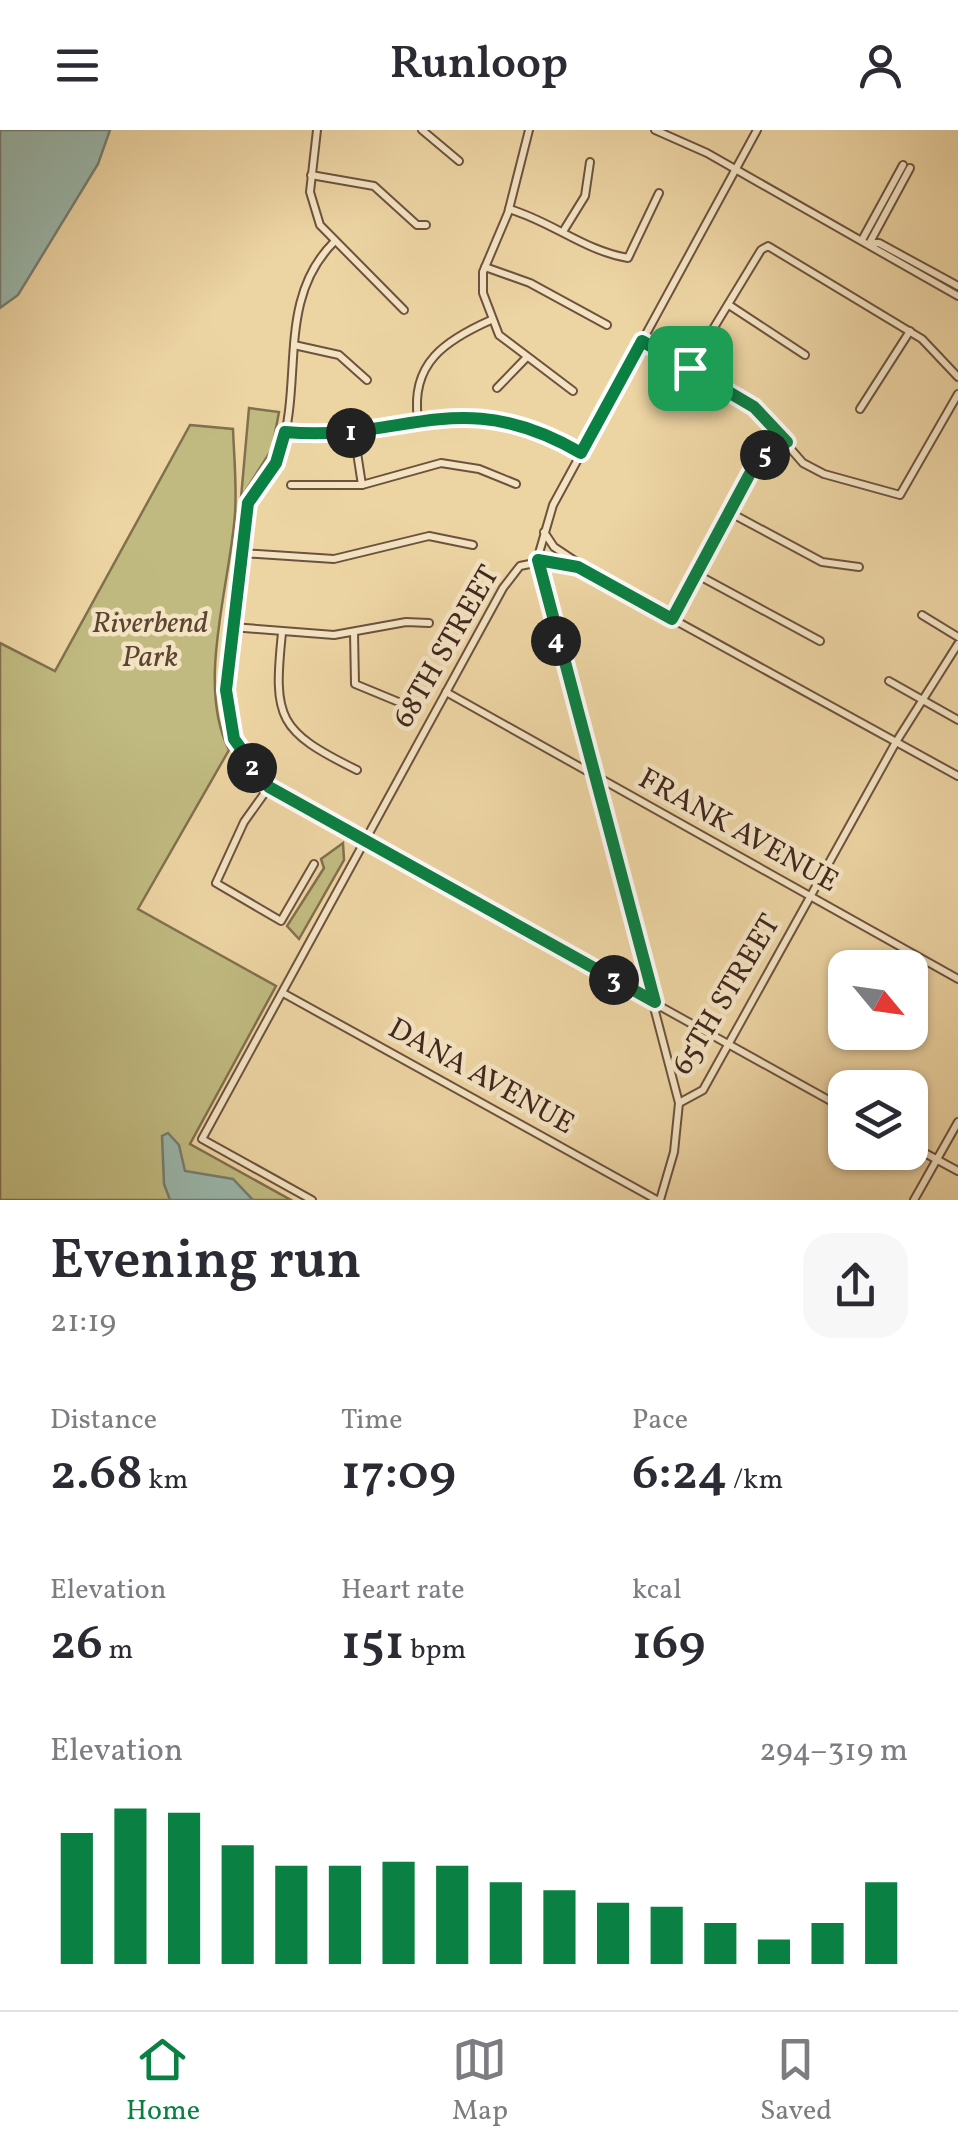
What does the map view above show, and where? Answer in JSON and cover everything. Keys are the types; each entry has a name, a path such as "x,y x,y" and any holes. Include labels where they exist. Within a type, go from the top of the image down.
{"street":[{"path":"316,130 311,203 334,243 404,310"},
{"path":"422,130 459,162"},
{"path":"529,130 509,209 485,267 483,293 499,336 572,391"},
{"path":"655,130 735,170 958,296"},
{"name":"68TH STREET","path":"312,1200 202,1139 513,571 538,560 543,530 581,453 757,130"},
{"path":"564,230 585,196 590,162"},
{"path":"866,242 906,167"},
{"path":"312,175 374,186 417,225 426,225"},
{"path":"509,209 564,230 595,250 628,258 659,193"},
{"path":"866,242 878,243 958,286"},
{"path":"334,243 303,285 285,432 276,463 248,503 232,627 228,716 239,749 269,787 828,1100"},
{"path":"690,368 761,250 768,246 910,331 958,377"},
{"path":"485,267 518,277 607,324"},
{"path":"728,305 806,354"},
{"path":"418,419 418,390 426,364 451,339 491,320"},
{"path":"860,408 910,331"},
{"path":"642,341 754,407 803,462 824,474 900,496 958,394"},
{"path":"294,345 339,356 367,380"},
{"path":"497,388 510,380 527,357"},
{"path":"285,432 354,433 418,419 462,416 510,422 581,453"},
{"path":"354,433 362,484"},
{"path":"672,619 754,466 772,447 787,442"},
{"path":"291,485 362,484 441,463 479,469 516,484"},
{"path":"729,512 822,562 859,567"},
{"path":"543,530 554,547 584,562 594,575"},
{"path":"242,553 334,559 429,536 473,544"},
{"path":"659,1200 674,1152 680,1103 538,560 566,562 594,575 958,776"},
{"path":"696,574 820,641"},
{"path":"922,615 958,640"},
{"path":"232,627 282,633 354,632 406,622 429,623"},
{"path":"354,632 356,684 401,703"},
{"path":"282,633 277,688 285,719 310,745 357,770"},
{"name":"65TH STREET","path":"680,1103 703,1090 896,742 958,640"},
{"path":"889,681 958,720"},
{"name":"FRANK AVENUE","path":"446,692 958,978"},
{"path":"269,787 244,822 216,883 282,920 314,864"},
{"name":"DANA AVENUE","path":"283,993 659,1200"},
{"path":"914,1200 958,1122"},
{"path":"928,1155 958,1171"}],"green space":[{"path":"249,408 279,412 272,449 241,498"},
{"name":"Riverbend Park","path":"190,425 233,429 235,514 215,665 215,696 229,750 138,909 276,986 190,1144 291,1200 0,1200 0,643 55,671"},
{"path":"343,843 344,860 299,939 287,926 324,868 321,859"}],"shaded area":[{"path":"0,130 110,130 98,164 18,295 0,308"},
{"path":"168,1133 179,1145 185,1171 233,1179 253,1200 170,1200 164,1184 162,1136"}],"route":[{"path":"642,341 690,368 754,407 787,442 772,447 754,466 672,619 578,567 558,560 538,560 544,596 655,1002 269,787 234,739 226,690 248,503 276,463 285,432 354,433 429,417 472,416 510,422 581,453 642,341"}]}
